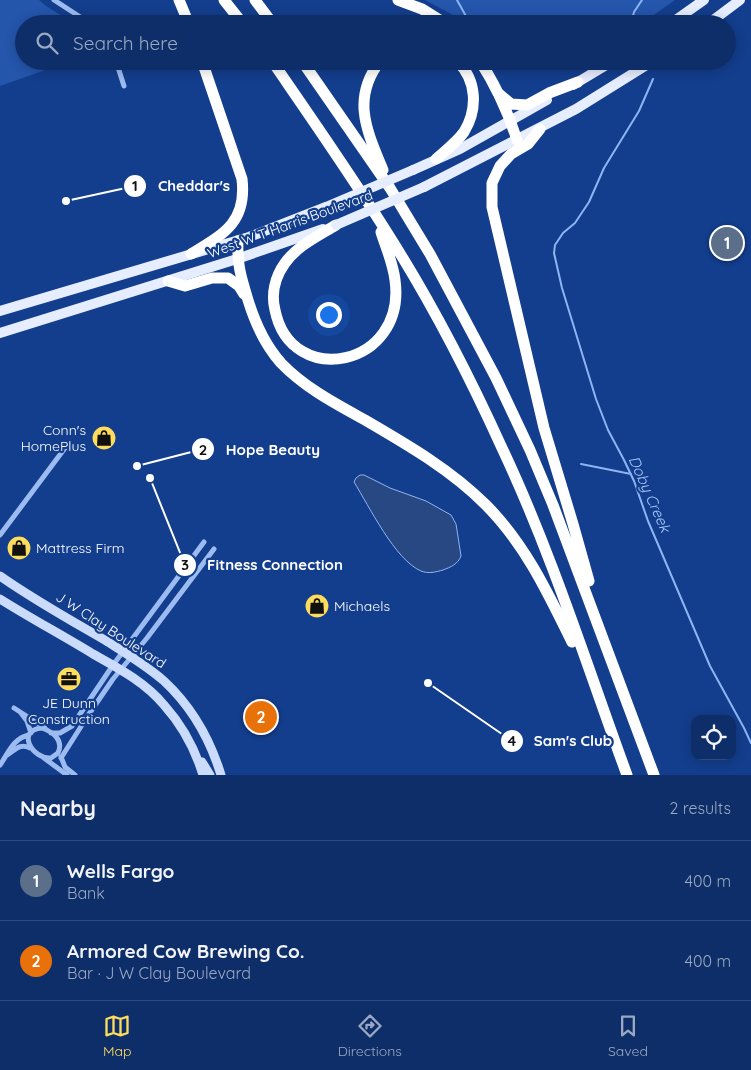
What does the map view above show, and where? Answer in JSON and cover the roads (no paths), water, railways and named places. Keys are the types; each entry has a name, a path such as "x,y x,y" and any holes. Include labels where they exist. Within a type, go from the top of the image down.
{"highway":[{"path":"179,0 185,15"},
{"path":"224,0 236,15"},
{"path":"255,0 266,15"},
{"path":"398,0 422,9 432,15"},
{"path":"191,254 218,238 232,225 240,209 243,192 242,180 205,70"},
{"path":"278,70 376,216 421,290 458,357 503,450 542,539 628,775"},
{"path":"308,70 390,188 456,301 507,401 549,496 654,775"},
{"path":"374,70 366,88 364,112 367,129 390,188"},
{"path":"436,160 463,133 472,114 474,93 464,70"},
{"path":"485,70 498,93 517,140"},
{"path":"498,93 511,104 527,105 549,93 578,82"},
{"path":"540,129 528,144 511,154 500,166 492,183 492,207 544,428 573,524 604,638"},
{"path":"336,225 292,254 279,273 273,293 277,320 287,338 306,352 331,359 350,357 368,349 383,334 392,316 395,281 376,216"},
{"path":"238,241 237,260 239,271 255,322 280,362 293,374 324,396 432,461 486,504 518,542 543,583 600,700"},
{"path":"168,281 185,286 212,278 228,278 239,286 250,304"}],"main road":[{"path":"683,15 704,0"},
{"path":"720,15 740,0"},
{"name":"West W T Harris Boulevard","path":"0,311 238,241 326,207 460,149 597,70"},
{"name":"West W T Harris Boulevard","path":"0,333 237,260 336,225 424,187 540,129 576,110 638,70"}],"street":[{"path":"54,0 77,15"},
{"path":"119,70 124,86"},
{"path":"0,535 68,444"},
{"path":"61,758 116,667 122,651 204,542"},
{"path":"51,733 60,733 72,726 116,667 132,657 214,549"},
{"name":"J W Clay Boulevard","path":"0,576 132,657 164,681 184,702 208,739 221,775"},
{"name":"J W Clay Boulevard","path":"0,599 138,681 164,704 184,732 198,758 203,775"},
{"path":"14,708 27,721 30,734 28,744 32,750"},
{"path":"20,713 24,713 59,740 64,767 75,775"},
{"path":"7,756 8,751 24,736 39,728 46,729"},
{"path":"0,765 18,747 25,746 44,757 67,775"},
{"path":"44,757 47,759 55,756 60,748"},
{"path":"198,758 210,775"}],"waterway":[{"name":"Doby Creek","path":"457,0 465,15"},
{"path":"633,15 642,0"},
{"name":"Doby Creek","path":"653,79 639,111 604,168 589,202 575,223 563,233 555,245 554,253 562,288 596,399 608,430 634,481 648,521 710,666 751,743"},
{"path":"581,464 631,474"}],"place":[{"name":"Cheddar's","path":"66,201"},
{"name":"Wells Fargo","path":"727,243"},
{"name":"Conn's HomePlus","path":"104,438"},
{"name":"Hope Beauty","path":"137,466"},
{"name":"Fitness Connection","path":"150,478"},
{"name":"Mattress Firm","path":"19,548"},
{"name":"Michaels","path":"317,606"},
{"name":"JE Dunn Construction","path":"69,679"},
{"name":"Sam's Club","path":"428,683"},
{"name":"Armored Cow Brewing Co.","path":"261,717"}]}
